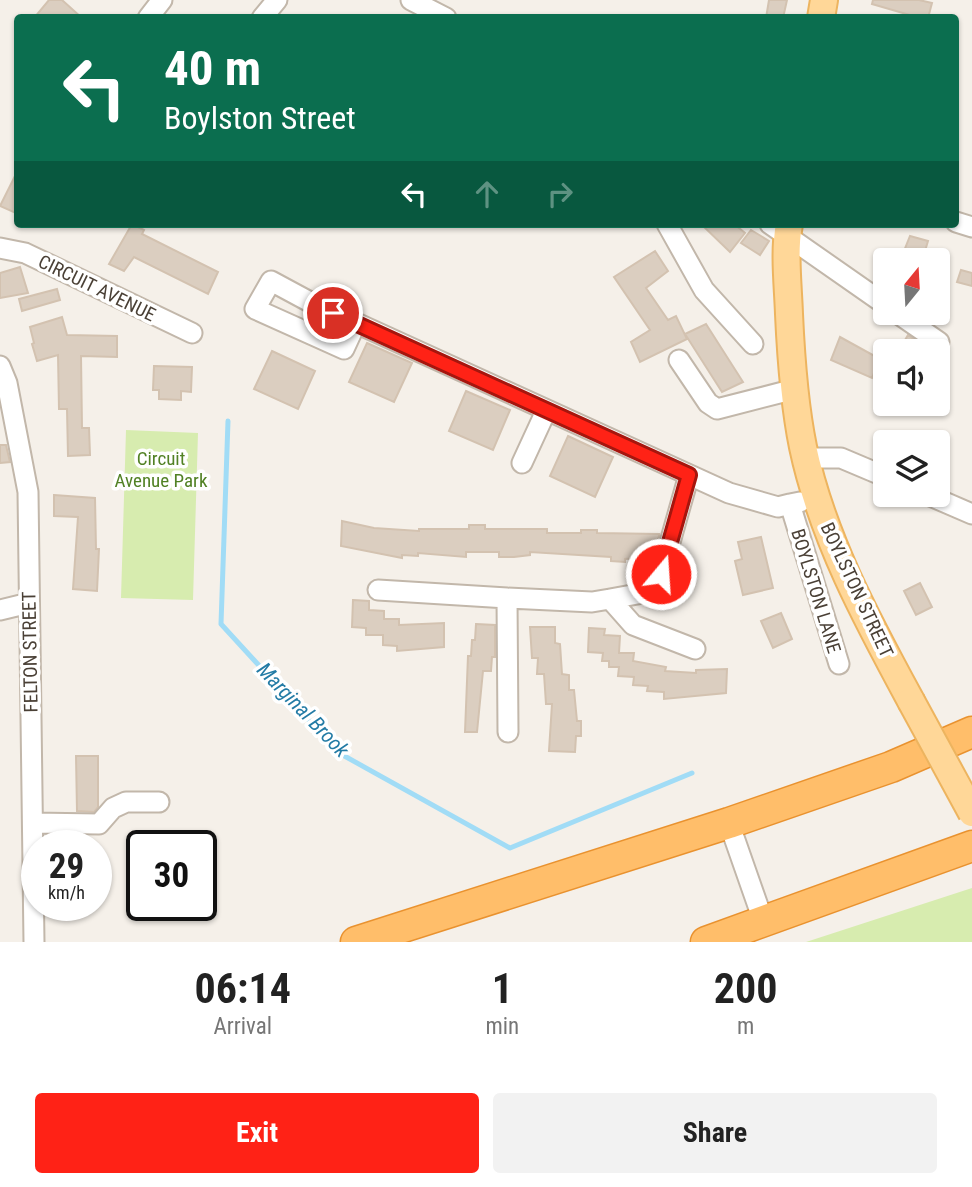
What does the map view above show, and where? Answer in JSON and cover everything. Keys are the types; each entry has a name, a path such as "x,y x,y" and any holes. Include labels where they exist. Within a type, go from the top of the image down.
{"highway":[{"path":"356,942 729,823 891,767 972,733"},
{"path":"706,942 972,846"}],"main road":[{"name":"BOYLSTON STREET","path":"782,228 794,389 806,458 817,498 842,565 972,813"}],"street":[{"path":"151,14 162,0"},
{"path":"265,14 277,0"},
{"path":"411,0 438,14"},
{"path":"669,228 704,290 753,344"},
{"path":"783,228 873,295"},
{"name":"CIRCUIT AVENUE","path":"0,248 25,253 192,334"},
{"path":"356,323 344,349 255,309 271,281 310,302 729,493 778,507 790,504"},
{"path":"916,326 935,339"},
{"path":"679,359 708,403 718,409 794,389"},
{"name":"FELTON STREET","path":"0,366 7,383 29,492 34,942"},
{"path":"522,463 546,411"},
{"path":"806,458 841,458 873,472"},
{"path":"378,590 592,602 643,593 661,574 689,475"},
{"name":"BOYLSTON LANE","path":"817,498 790,504 839,664"},
{"path":"950,504 972,514"},
{"path":"507,598 508,732"},
{"path":"610,599 633,625 695,649"},
{"path":"0,610 29,603"},
{"path":"33,823 99,824 113,808 126,802 159,802"},
{"path":"729,823 764,923"}],"green space":[{"name":"Circuit Avenue Park","path":"126,430 198,433 193,600 121,598"},
{"path":"972,888 972,942 806,942"}],"building":[{"path":"49,0 62,0 78,14 37,14"},
{"path":"769,0 787,0 784,14 767,14"},
{"path":"873,0 919,0 932,3 929,14 906,14 872,4"},
{"path":"14,178 14,212 0,206"},
{"path":"130,228 140,228 144,230 142,234 218,272 208,294 134,257 124,271 109,264"},
{"path":"705,228 739,228 745,233 730,252"},
{"path":"751,230 769,241 760,255 741,243"},
{"path":"910,236 928,241 926,248 905,248"},
{"path":"655,251 668,271 646,288 668,320 676,316 687,339 640,362 631,342 650,330 614,277"},
{"path":"20,267 28,293 0,298 0,273"},
{"path":"961,270 972,273 972,286 957,282"},
{"path":"57,289 60,300 22,311 19,299"},
{"path":"62,317 67,335 117,336 117,357 81,356 82,428 89,428 90,455 68,456 67,409 59,409 58,355 37,361 32,344 34,343 30,327"},
{"path":"706,324 743,382 722,392 685,334"},
{"path":"840,337 873,355 873,376 872,378 831,360"},
{"path":"367,343 412,363 394,402 349,382"},
{"path":"272,351 315,371 298,409 254,389"},
{"path":"154,366 192,367 191,392 181,391 181,400 159,399 159,390 153,390"},
{"path":"466,391 510,410 493,450 449,431"},
{"path":"568,436 613,457 595,497 550,476"},
{"path":"0,445 6,445 10,462 0,463"},
{"path":"54,495 95,498 96,549 99,549 97,591 73,589 78,517 54,516"},
{"path":"342,521 374,528 419,531 469,529 469,525 485,525 485,529 547,529 547,533 597,530 597,533 659,536 653,557 625,559 625,562 611,561 611,557 530,552 530,555 514,557 499,557 499,552 466,552 466,557 418,553 418,556 402,555 402,558 341,546"},
{"path":"761,537 773,588 743,595 735,561 742,559 738,542"},
{"path":"920,583 932,607 916,615 904,591"},
{"path":"353,600 369,601 369,610 384,611 384,619 399,619 399,625 444,623 444,647 397,651 397,646 383,645 383,635 366,635 366,628 352,627"},
{"path":"781,613 792,639 773,648 761,621"},
{"path":"476,624 495,625 495,657 492,657 491,671 483,671 477,732 465,732 468,656 471,656 472,640 475,640"},
{"path":"530,627 555,627 555,643 560,644 562,674 569,675 569,690 574,690 577,721 581,721 581,736 576,736 575,752 549,751 552,704 546,704 544,674 537,674 538,658 532,658"},
{"path":"589,628 605,629 604,635 620,636 619,653 634,653 633,661 666,667 665,671 696,673 696,670 727,669 726,693 664,699 664,692 647,691 648,686 633,685 634,677 618,676 619,667 609,667 609,661 602,661 603,653 588,652"},
{"path":"76,756 98,756 98,807 94,812 77,811"}],"waterway":[{"name":"Marginal Brook","path":"228,421 221,624 339,753 510,848 692,773"}],"route":[{"path":"333,313 689,475 661,574"}]}
